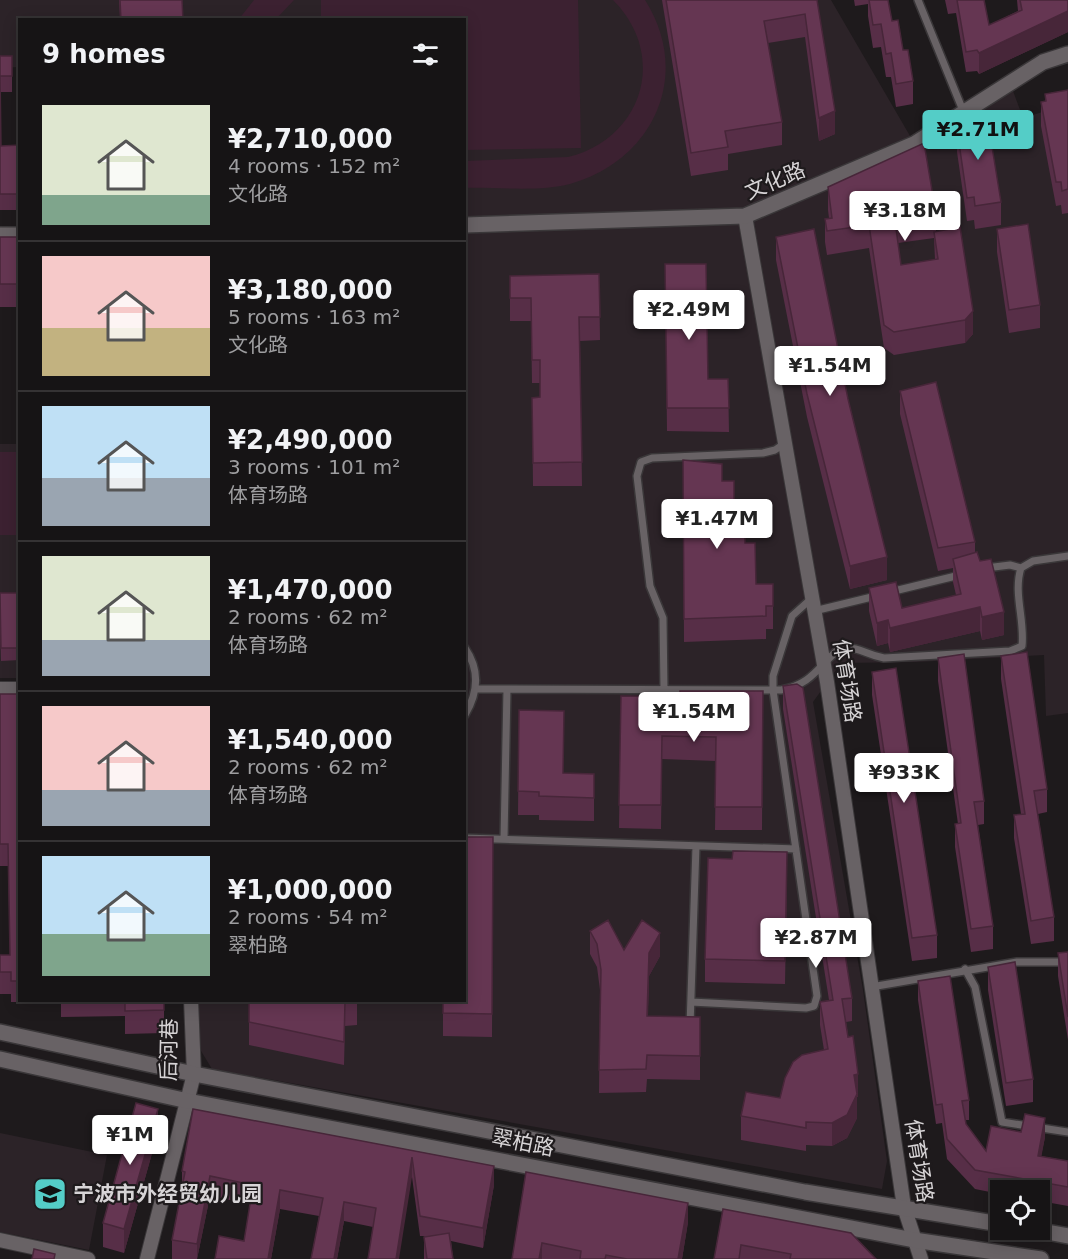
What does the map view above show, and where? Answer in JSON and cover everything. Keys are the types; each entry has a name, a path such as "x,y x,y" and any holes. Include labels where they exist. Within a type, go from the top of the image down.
{"main road":[{"name":"文化路","path":"466,225 745,216 914,144 1043,62 1068,54"},
{"path":"0,235 18,235"},
{"name":"翠柏路","path":"0,1032 194,1074 805,1192 990,1222"},
{"name":"翠柏路","path":"0,1059 188,1101 914,1240 1041,1259"},
{"path":"1050,1233 1068,1236"}],"street":[{"name":"体育场路","path":"745,216 823,662 904,1207 921,1259"},
{"path":"0,689 18,689"},
{"name":"后河巷","path":"147,1259 194,1074 191,1002"},
{"path":"0,1240 64,1257 88,1259"}],"lane":[{"path":"918,0 964,113"},
{"path":"664,690 663,618 650,586 637,476 641,462 652,458 763,453 775,450 785,443"},
{"path":"974,571 997,565 1021,568 1033,561 1068,556"},
{"path":"475,689 773,690 796,687 808,681 823,662 840,648 859,648 884,658 1010,651 1022,646 1024,629 1017,580 1021,568"},
{"path":"691,1002 806,1008 814,1006 817,996 773,690 773,676 792,616 813,605 963,574"},
{"path":"466,650 475,672 475,689 466,712"},
{"path":"504,839 507,689"},
{"path":"466,838 796,849"},
{"path":"690,1027 696,846"},
{"path":"871,987 965,969 1017,962 1068,962"},
{"path":"965,969 975,987 1002,1122 1068,1132"}],"shaded area":[{"path":"0,0 831,0 917,148 1013,91 1023,118 1068,104 1068,713 1046,716 1044,655 917,662 841,663 813,702 863,990 887,1161 882,1189 212,1069 198,1046 197,1002 466,1002 466,18 18,18 18,67 0,68"},
{"path":"254,0 294,0 277,18 240,18"},
{"path":"321,0 578,0 581,148 466,150 466,18 321,18"},
{"path":"613,0 645,0 659,28 665,57 664,85 657,112 643,135 623,156 599,173 570,184 532,189 466,188 466,161 568,157 593,147 614,133 630,114 639,93 643,70 640,46 630,22"},
{"path":"0,444 18,444 18,678 0,678"},
{"path":"0,452 18,452 18,535 0,535"},
{"name":"宁波市外经贸幼儿园","path":"0,1133 107,1155 89,1250 0,1232"}],"building":[{"path":"120,0 182,0 183,18 121,18"},
{"path":"666,0 817,0 835,111 819,118 805,14 764,21 782,122 725,131 728,147 691,153"},
{"path":"869,0 888,0 892,21 898,20 903,50 908,50 913,81 896,84 891,53 886,54 881,24 873,25"},
{"path":"957,0 984,0 989,25 1022,10 1020,0 1068,0 1068,11 979,53 977,50 966,52"},
{"path":"0,56 12,56 12,76 0,76"},
{"path":"0,76 1,146 18,145 18,194 0,194"},
{"path":"1068,90 1068,189 1062,191 1061,182 1056,182 1041,102 1046,101 1045,94"},
{"path":"987,116 1001,202 975,206 974,197 967,198 957,129 961,128 960,120"},
{"path":"924,143 936,214 895,221 901,265 938,259 934,232 960,227 973,311 965,320 894,332 884,325 869,225 827,231 825,219 832,218 828,187"},
{"path":"1028,224 1040,305 1009,310 997,229"},
{"path":"814,229 848,399 887,557 850,566 807,394 776,237"},
{"path":"0,237 18,237 18,284 0,284"},
{"path":"665,264 706,264 708,379 728,379 729,408 667,408"},
{"path":"599,274 600,317 579,317 582,462 533,463 532,398 540,397 540,360 532,360 531,298 510,298 510,276"},
{"path":"936,382 975,542 938,548 900,391"},
{"path":"683,460 722,464 722,481 734,481 734,522 745,522 745,543 755,543 756,584 773,584 773,606 766,606 766,616 684,619"},
{"path":"977,552 980,561 991,559 1004,612 982,617 980,607 890,628 888,620 877,623 869,588 896,582 902,608 961,594 953,559"},
{"path":"0,593 18,593 18,648 1,648"},
{"path":"1027,652 1047,789 1034,791 1054,917 1031,921 1014,815 1025,814 1001,656"},
{"path":"964,654 984,801 974,802 993,926 971,929 955,824 961,823 938,658"},
{"path":"896,668 937,935 912,938 872,672"},
{"path":"797,684 803,688 852,998 842,999 848,1037 853,1036 858,1074 854,1075 857,1094 847,1115 832,1123 806,1122 806,1128 741,1116 746,1092 780,1098 785,1078 793,1062 802,1055 828,1049 820,1002 833,1000 783,686"},
{"path":"680,691 763,691 762,807 715,807 716,737 662,736 661,805 619,805 621,696 680,697"},
{"path":"0,694 18,694 18,981 11,981 11,972 0,972 0,955 10,955 8,844 0,844"},
{"path":"519,710 564,711 563,773 594,774 594,798 539,796 539,792 518,791"},
{"path":"466,837 493,837 492,1014 443,1013 443,1002 466,1002"},
{"path":"733,851 787,852 785,961 705,959 708,858 732,859"},
{"path":"608,920 624,950 642,920 660,933 649,953 647,1016 700,1017 700,1056 647,1055 646,1069 599,1070 601,970 597,944 590,931"},
{"path":"1068,952 1068,1017 1058,953"},
{"path":"1015,962 1033,1079 1006,1083 988,967"},
{"path":"950,976 969,1100 962,1101 966,1124 986,1151 991,1126 1021,1132 1025,1114 1045,1118 1038,1156 1068,1161 1068,1187 1050,1184 1050,1180 1030,1180 975,1170 947,1139 942,1104 936,1105 918,981"},
{"path":"125,1002 164,1002 164,1010 125,1011"},
{"path":"249,1002 345,1002 344,1042 249,1022"},
{"path":"136,1103 158,1109 124,1229 103,1223"},
{"path":"193,1109 494,1166 483,1228 420,1216 412,1157 396,1259 368,1259 376,1208 344,1202 334,1259 311,1259 323,1198 280,1190 268,1259 215,1259 219,1236 244,1241 253,1185 210,1176 197,1244 172,1240 185,1172 182,1171"},
{"path":"526,1172 688,1203 678,1259 627,1259 606,1255 605,1259 580,1259 581,1251 542,1243 539,1259 512,1259"},
{"path":"723,1209 851,1233 876,1259 790,1259 791,1254 741,1245 739,1259 714,1259"},
{"path":"449,1233 453,1259 427,1259 424,1237"},
{"path":"34,1249 55,1254 54,1259 32,1259"}],"place":[{"name":"宁波市外经贸幼儿园","path":"50,1194"}]}
